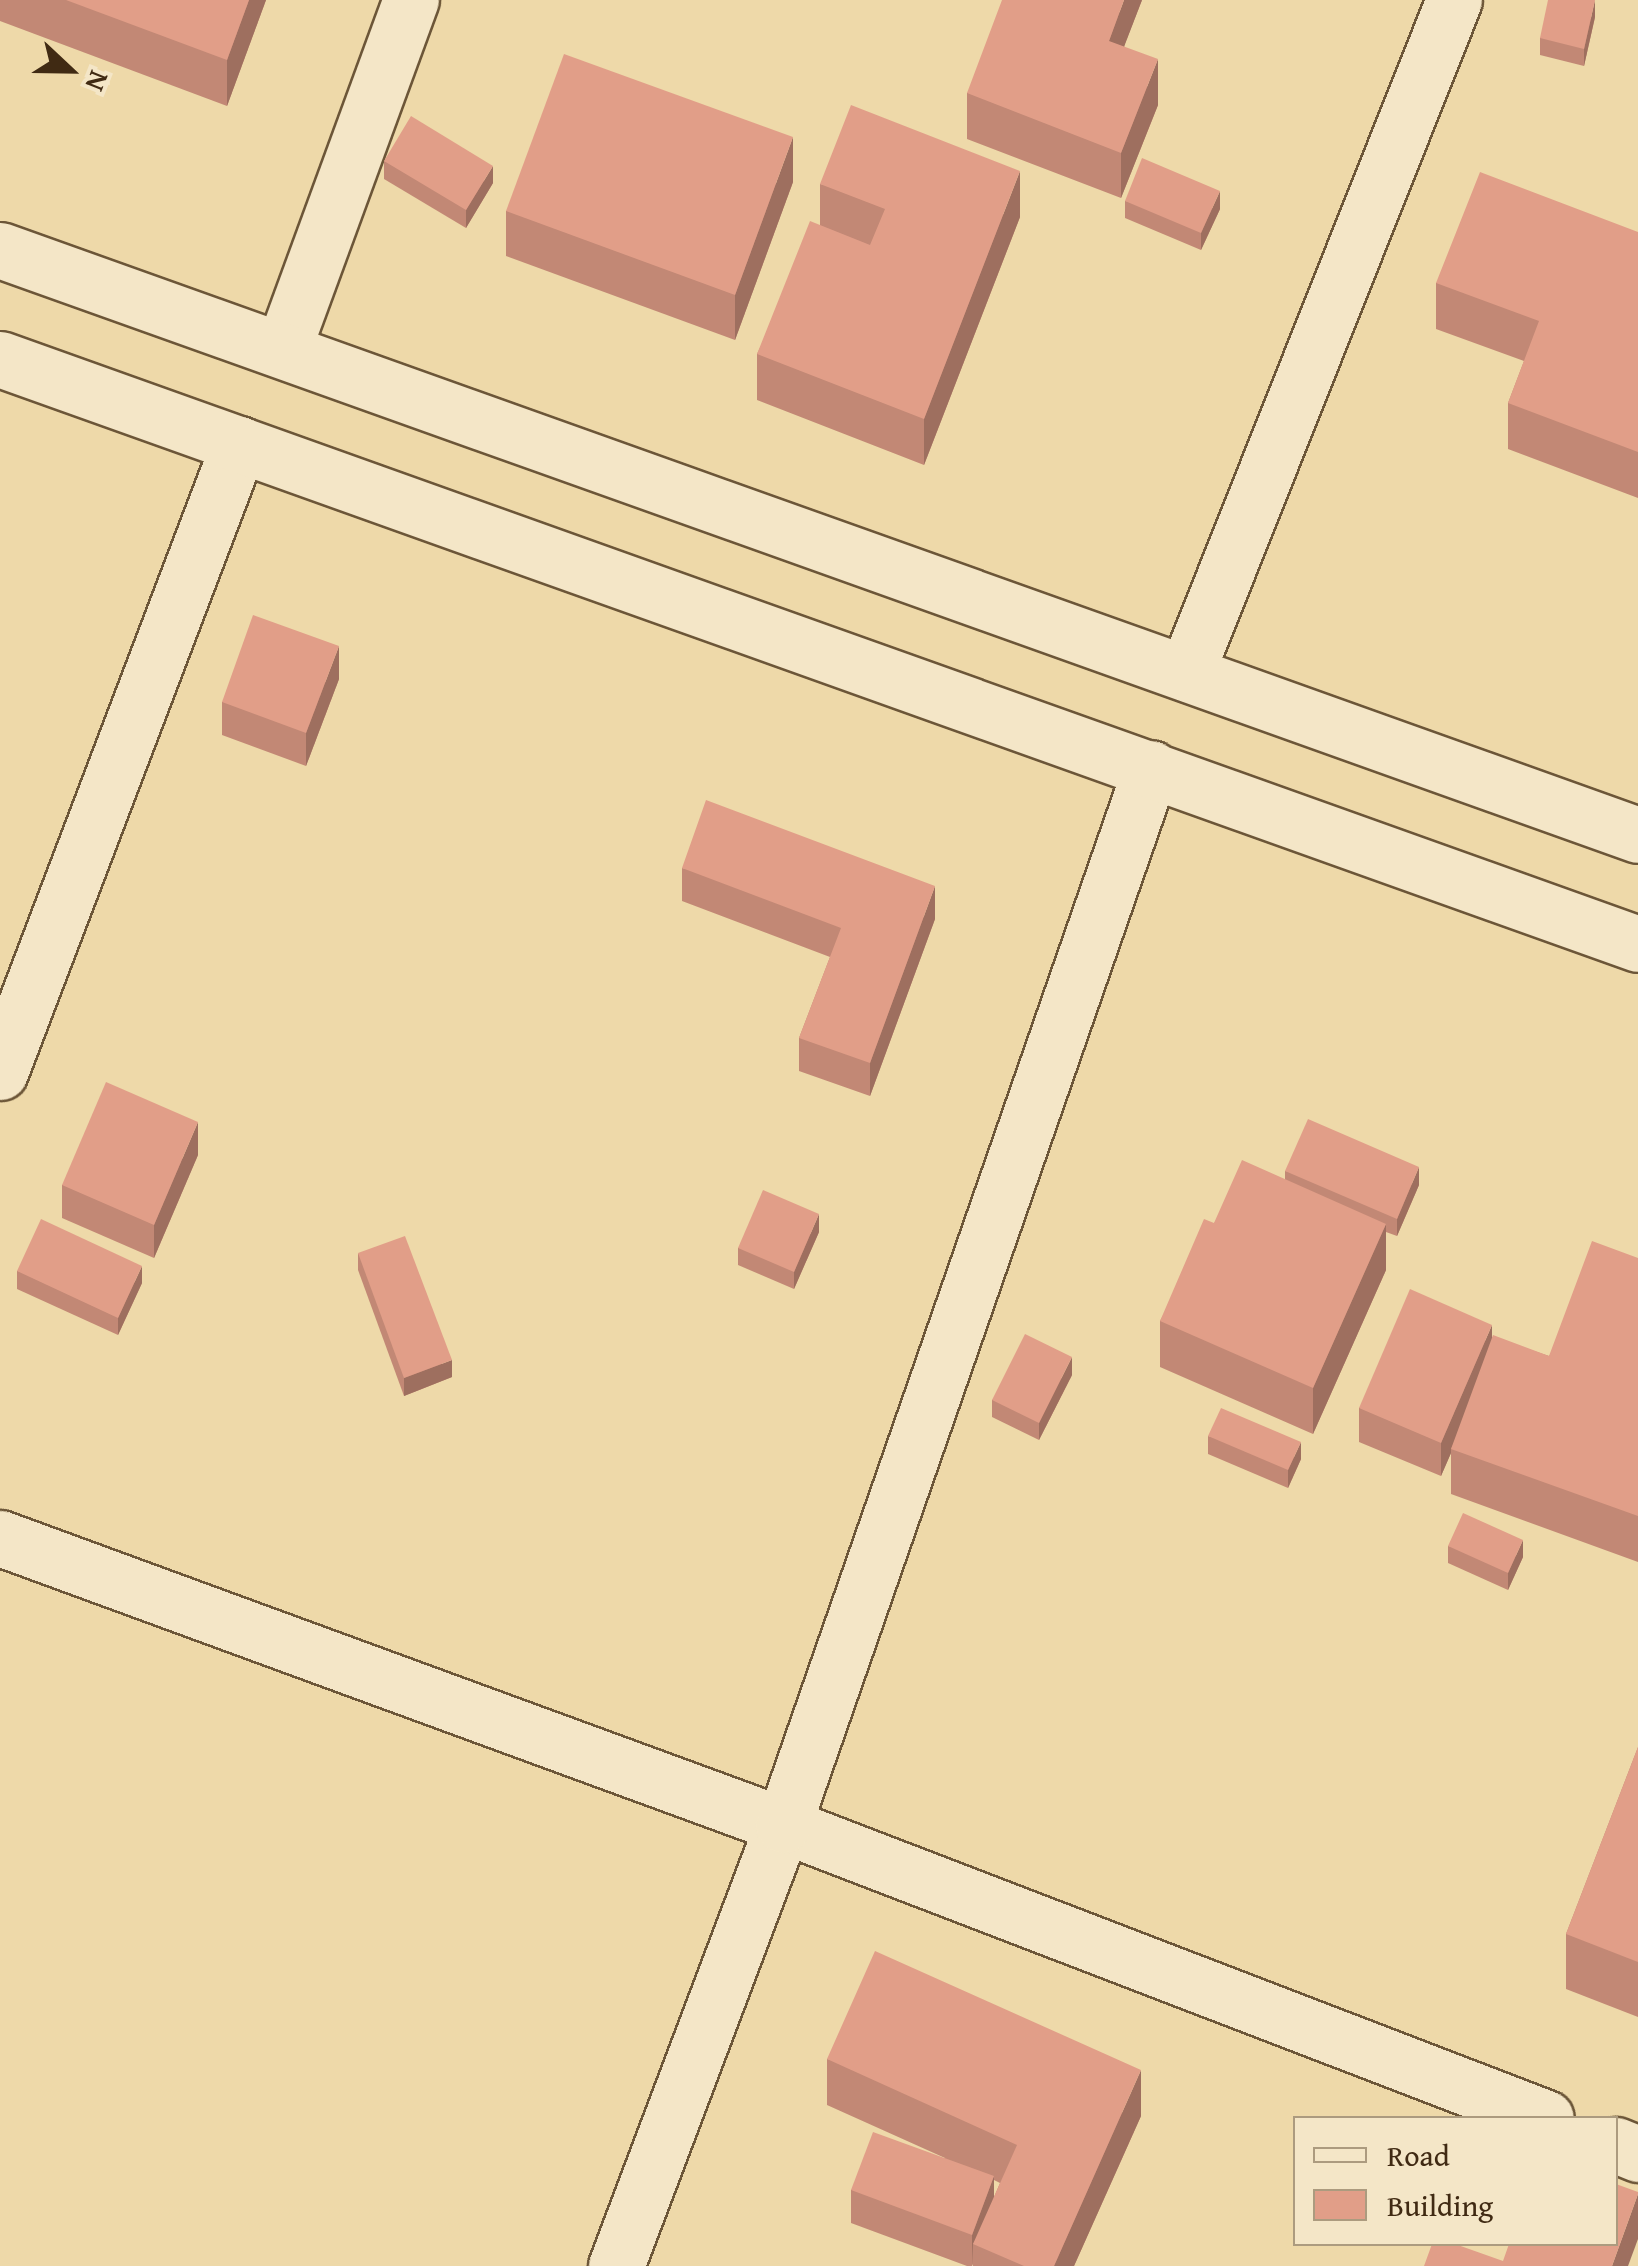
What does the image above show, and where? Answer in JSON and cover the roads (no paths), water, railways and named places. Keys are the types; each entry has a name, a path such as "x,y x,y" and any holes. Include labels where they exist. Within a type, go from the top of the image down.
{"street":[{"path":"283,349 411,0"},
{"path":"1186,673 1454,0"},
{"path":"0,250 1638,836"},
{"path":"0,359 1638,944"},
{"path":"0,1072 239,444"},
{"path":"616,2266 783,1824 1150,768"},
{"path":"0,1538 783,1824 1541,2116"}]}
